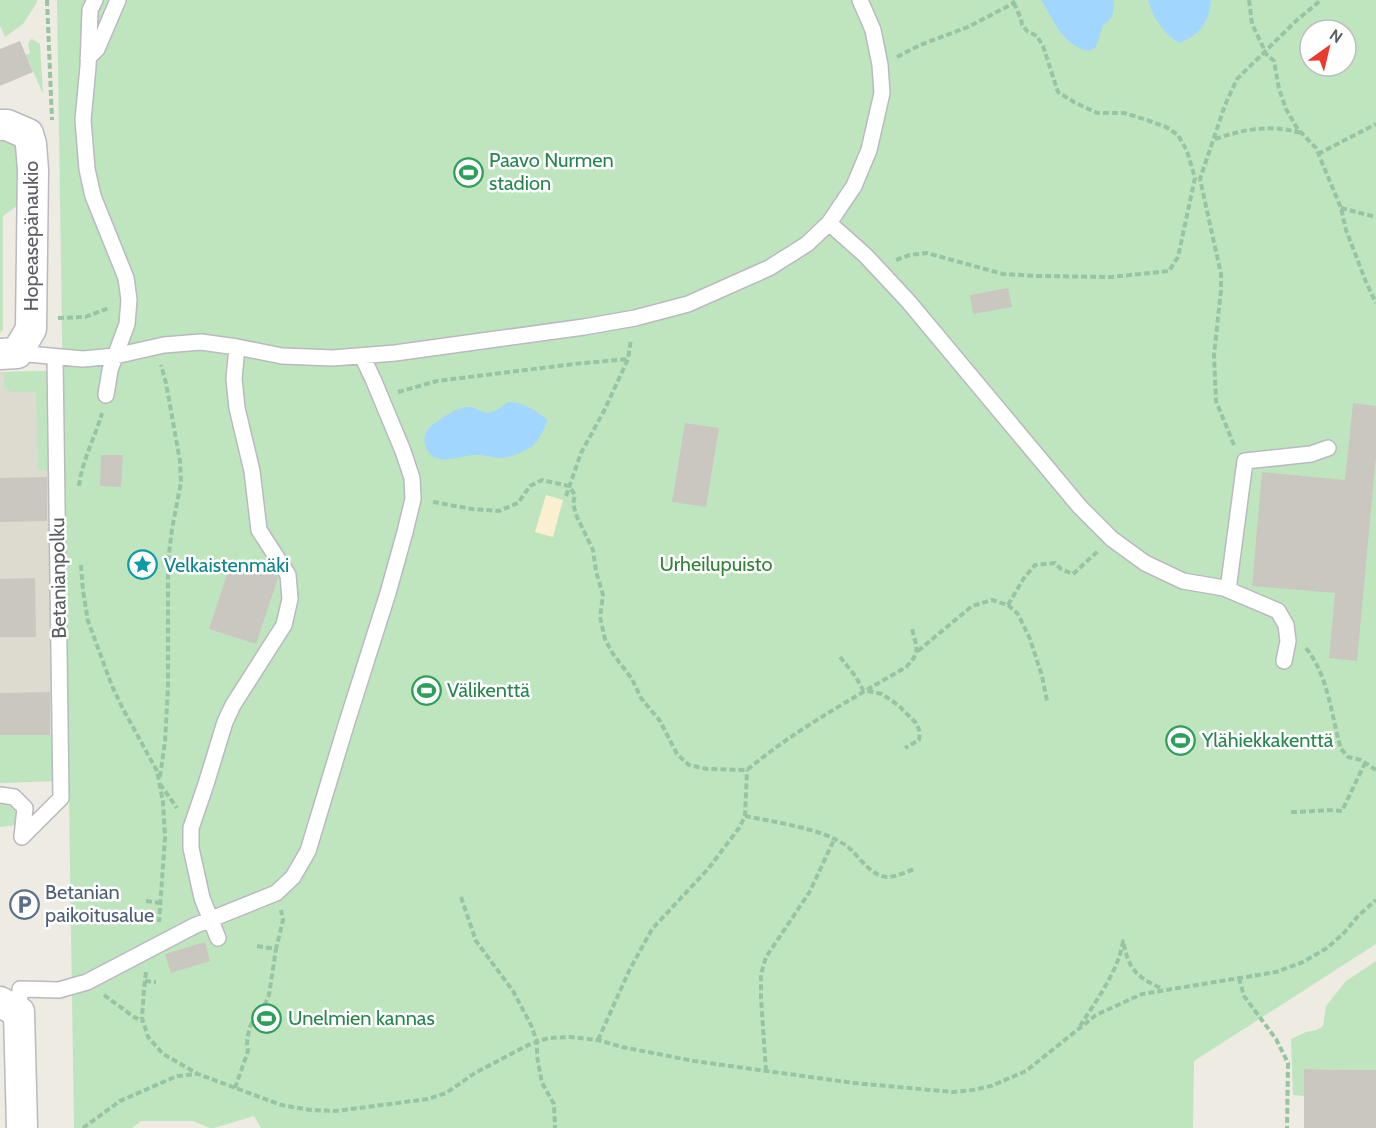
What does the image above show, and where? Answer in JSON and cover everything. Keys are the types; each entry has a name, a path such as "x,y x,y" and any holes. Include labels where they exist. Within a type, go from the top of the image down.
{"street":[{"name":"Hopeasepänaukio","path":"0,125 7,125 28,134 33,171 31,329 9,353"},
{"path":"10,1007 22,1128"}],"lane":[{"path":"95,0 90,10 83,120 87,169 93,196 126,278 129,300 127,324 110,370 106,395"},
{"path":"88,58 97,49 117,0"},
{"path":"9,353 83,359 116,356 164,345 201,342 282,356 333,358 362,356 584,327 635,318 688,304 769,268 807,244 829,223 854,186 870,150 882,93 880,65 873,30 860,0"},
{"path":"829,223 908,301 1080,507 1113,539 1145,563 1183,581 1228,590 1278,611 1286,625 1288,641 1284,662"},
{"path":"218,938 202,898 191,848 191,828 225,722 233,705 284,625 290,599 288,576 260,530 252,471 237,408 234,379 237,347"},
{"path":"10,1007 20,989 59,990 87,982 194,926 276,892 293,877 308,851 388,593 413,499 412,478 403,451 362,356"},
{"name":"Betanianpolku","path":"0,795 14,798 25,808 22,837 61,798 56,357"},
{"path":"1228,590 1245,461 1311,454 1328,448"}],"path":[{"path":"1249,0 1252,24 1264,52 1274,61 1279,89 1286,109 1297,128 1316,148 1341,208 1346,230 1365,282 1376,303"},
{"path":"876,267 910,255 927,253 1002,274 1111,277 1169,271 1178,257 1197,178 1237,79 1321,0"},
{"path":"880,65 920,45 968,27 1012,2 1022,25 1027,31 1037,36 1058,92 1097,113 1124,113 1166,127 1178,135 1197,178 1221,274 1214,356 1216,401 1232,443 1245,461"},
{"path":"1318,154 1376,124"},
{"path":"1214,139 1251,129 1276,128 1302,133"},
{"path":"1341,208 1376,217"},
{"path":"55,318 85,317 129,300"},
{"path":"566,496 581,453 628,359 635,318"},
{"path":"156,347 166,383 182,482 168,562 168,688 160,783 191,828"},
{"path":"380,397 437,381 628,359"},
{"path":"79,491 81,472 98,427 106,395"},
{"path":"413,499 499,511 518,503 530,486 542,480 569,486 575,495 573,504 577,517 593,550 603,595 600,617 605,639 613,654 632,678 641,698 660,721 677,754 689,765 707,770 747,770 807,725 906,667 918,651 972,606 992,600 1008,605 1018,614 1030,639 1047,701"},
{"path":"1008,605 1024,578 1035,565 1055,563 1061,569 1073,574 1113,539"},
{"path":"80,558 88,621 112,686 158,771 163,802 165,838 159,922 145,981 142,1018 147,1037 163,1054 198,1074 281,1105 336,1111 428,1099 446,1093 474,1073 528,1045 548,1038 598,1040 694,1061 766,1071 923,1090 952,1092 973,1090 991,1086 1026,1071 1096,1015 1142,994 1276,972 1303,962 1327,948 1376,900"},
{"path":"1286,625 1311,655 1325,681 1341,749 1348,757 1361,760 1376,770"},
{"path":"912,628 918,651"},
{"path":"840,657 863,690 882,694 898,705 916,723 920,732 919,740 905,748"},
{"path":"1291,812 1328,809 1342,811 1365,763"},
{"path":"598,1040 629,971 652,929 708,869 746,816 747,770"},
{"path":"746,816 822,833 848,847 862,863 876,873 888,877 915,869"},
{"path":"766,1071 761,974 766,957 809,892 834,840"},
{"path":"236,1088 248,1051 249,1030 253,1019 269,995 283,920 276,892"},
{"path":"461,897 476,941 513,991 531,1024 537,1042 542,1083 554,1104 555,1128"},
{"path":"146,901 160,903"},
{"path":"1078,1029 1115,969 1123,941 1130,965 1149,983 1165,990"},
{"path":"257,946 276,949"},
{"path":"1239,978 1244,996 1287,1058 1287,1128"},
{"path":"145,981 156,982"},
{"path":"87,982 144,1022"},
{"path":"84,1128 120,1101 177,1076 198,1074"}],"shaded area":[{"path":"47,371 54,781 0,783 0,372"}],"green space":[{"path":"0,0 37,0 23,24 5,37 0,26"},
{"name":"Urheilupuisto","path":"57,0 1376,0 1376,944 1194,1061 1193,1128 261,1128 254,1116 214,1128 193,1121 141,1121 132,1128 74,1128"},
{"path":"32,39 40,44 43,94 26,55 30,53 28,45"},
{"path":"0,135 17,144 24,201 3,216 3,330 0,332"},
{"path":"47,371 49,470 38,470 36,392 11,392 4,387 4,372"},
{"path":"53,734 54,781 0,783 0,735"},
{"path":"7,801 19,811 17,825 0,827 0,802"},
{"path":"1376,961 1376,1070 1304,1069 1304,1096 1293,1095 1291,1039 1323,1026 1326,1006 1346,981"}],"sand":[{"path":"546,495 563,500 553,537 535,532"}],"water":[{"path":"1041,0 1114,0 1111,18 1103,25 1096,47 1089,51 1079,48 1065,38"},
{"path":"1148,0 1211,0 1206,22 1193,36 1179,43 1159,25"},
{"path":"508,402 525,405 548,420 539,438 531,447 501,458 476,455 440,459 432,456 427,450 424,440 427,431 433,424 449,414 466,407 490,412"}],"building":[{"path":"20,41 33,72 0,86 0,49"},
{"path":"1008,288 1012,307 973,314 970,295"},
{"path":"1353,403 1376,406 1376,456 1357,661 1329,658 1335,593 1252,586 1262,472 1345,480"},
{"path":"685,423 719,428 706,507 672,502"},
{"path":"101,455 123,455 121,487 100,486"},
{"path":"47,477 47,521 0,522 0,478"},
{"path":"232,559 264,570 278,578 256,644 209,629"},
{"path":"35,578 36,637 0,637 0,579"},
{"path":"50,692 50,735 0,735 0,693"},
{"path":"205,942 210,961 171,973 165,954"},
{"path":"1304,1069 1376,1070 1376,1128 1304,1128"}],"place":[{"name":"Paavo Nurmen stadion","path":"468,172"},
{"name":"Velkaistenmäki","path":"143,565"},
{"name":"Välikenttä","path":"426,690"},
{"name":"Ylähiekkakenttä","path":"1181,740"},
{"name":"Betanian paikoitusalue","path":"24,904"},
{"name":"Unelmien kannas","path":"267,1018"}]}
